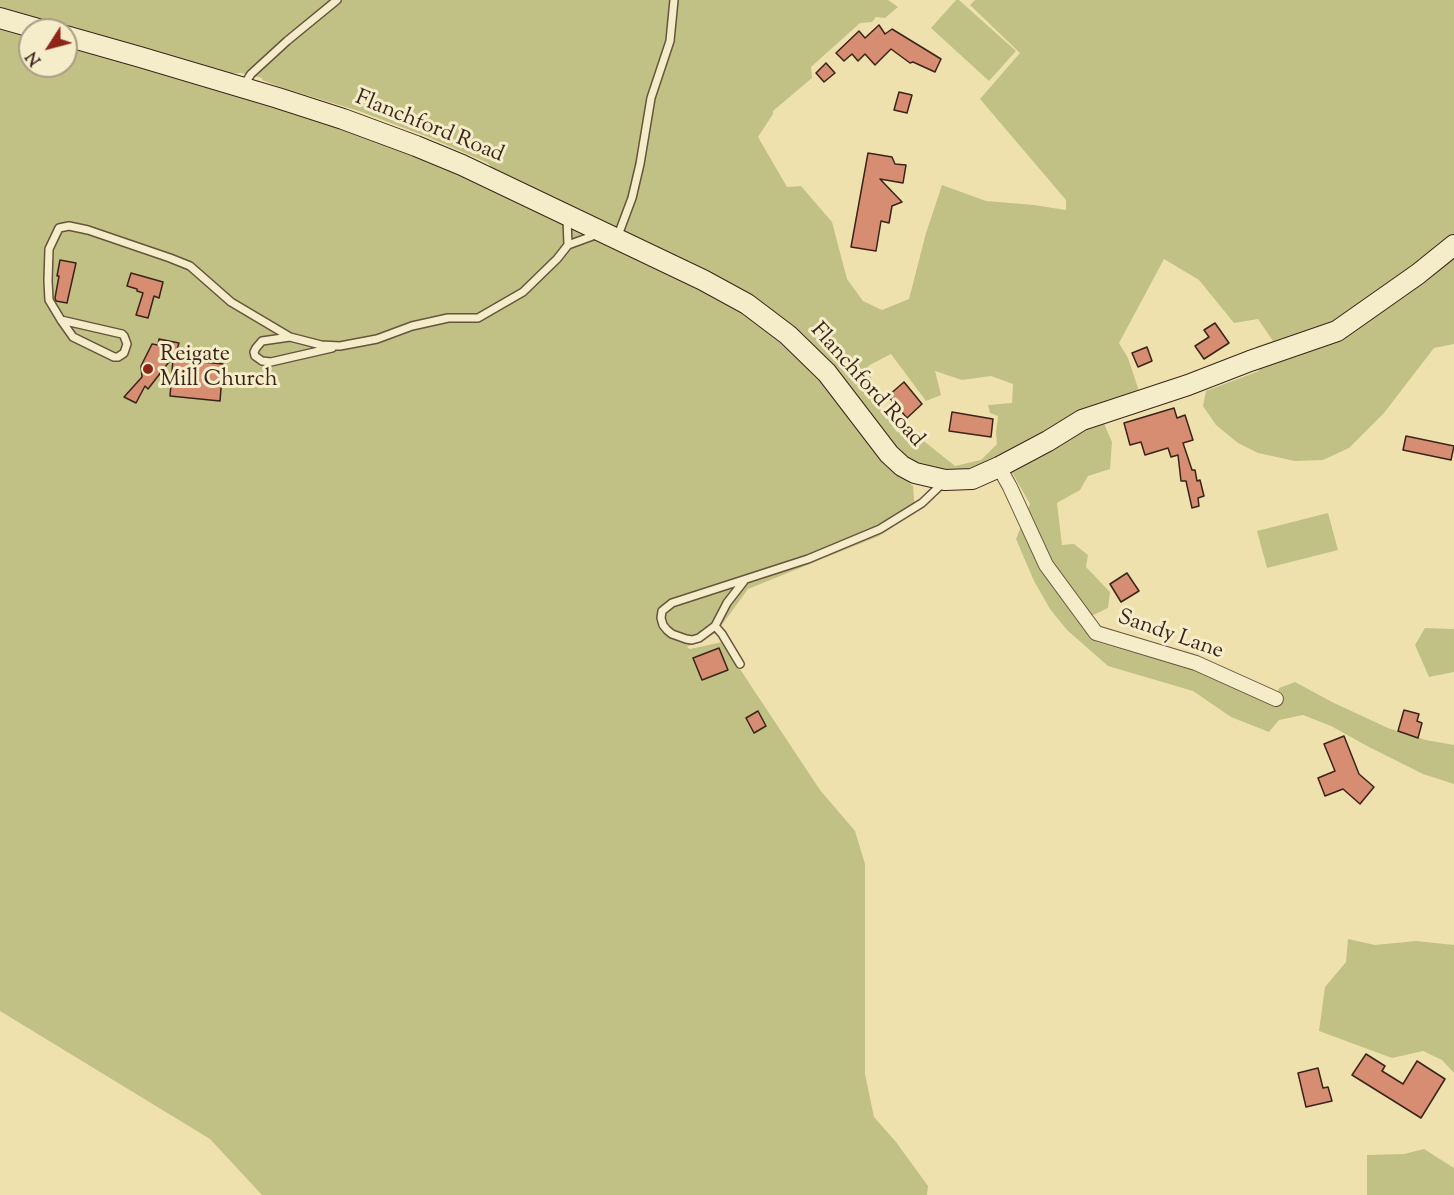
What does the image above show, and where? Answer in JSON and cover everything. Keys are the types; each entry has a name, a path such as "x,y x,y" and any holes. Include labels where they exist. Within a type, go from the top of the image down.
{"street":[{"path":"0,18 18,23"},
{"name":"Flanchford Road","path":"78,39 243,87 343,119 416,146 462,165 703,280 747,304 788,335 826,373 889,454 902,466 915,473 945,480 972,479 1048,441 1082,420 1188,385 1337,331 1418,274 1454,245"},
{"name":"Sandy Lane","path":"999,467 1011,487 1046,565 1096,633 1196,663 1276,699"}],"lane":[{"path":"243,87 251,75 287,41 337,0"},
{"path":"290,337 262,341 254,352 255,356 262,361 271,362 377,339 412,326 448,318 478,318 523,292 568,245 610,235 632,198 651,98 670,41 674,0"},
{"path":"567,216 568,245"},
{"path":"61,320 122,334 127,344 124,353 114,357 70,335 61,320 50,300 49,249 59,228 69,226 88,230 190,266 231,302 290,337 321,345 340,346"},
{"path":"744,581 727,603 715,626 699,638 686,639 667,630 661,618 662,611 672,603 808,559 880,529 922,502 945,480"},
{"path":"715,626 740,664"}],"green space":[{"path":"0,0 888,0 898,7 885,18 876,17 872,22 860,23 811,67 812,78 773,111 758,137 787,187 801,186 832,222 847,279 863,301 882,310 909,299 926,233 942,185 986,201 1066,210 1066,200 980,99 1020,53 970,5 975,0 1454,0 1454,344 1434,348 1384,413 1349,448 1323,460 1295,461 1258,453 1238,443 1216,425 1203,406 1206,391 1259,371 1256,347 1273,341 1258,319 1234,323 1199,280 1164,259 1119,343 1128,358 1140,394 1100,414 1112,442 1110,469 1088,476 1080,490 1057,503 1062,545 1074,544 1088,555 1086,567 1110,592 1108,608 1081,621 1096,642 1204,673 1275,706 1279,688 1295,682 1388,728 1426,740 1454,745 1454,784 1423,774 1331,726 1303,715 1279,720 1269,732 1231,717 1193,691 1108,666 1067,630 1050,609 1034,581 1016,539 1030,504 1013,474 999,459 955,476 908,478 913,486 915,511 879,536 748,589 716,633 687,647 690,649 722,642 820,790 855,831 865,864 865,1074 874,1117 896,1142 928,1186 927,1195 262,1195 210,1139 0,1011 0,27 18,32 18,78 78,78 78,49 286,110 434,161 513,195 488,163 359,111 280,87 262,78 241,73 225,74 78,31 78,18 34,18 0,8","holes":["891,354 926,401 941,395 935,371 962,380 991,376 1013,384 1012,403 988,405 990,413 998,416 997,444 981,460 955,466 920,438 897,432 878,403 868,366"]},
{"path":"956,0 959,0 1016,51 989,81 931,28"},
{"path":"1328,513 1338,550 1267,568 1257,531"},
{"path":"1425,628 1454,629 1454,672 1429,677 1415,645"},
{"path":"1348,939 1375,945 1416,941 1454,945 1454,1073 1442,1060 1423,1051 1392,1058 1319,1031 1325,987 1346,962"},
{"path":"1424,1149 1454,1168 1454,1195 1367,1195 1367,1155 1404,1154"}],"building":[{"path":"879,25 885,34 892,29 941,59 935,72 913,62 910,63 891,49 875,65 865,54 858,61 852,54 844,61 836,53 859,31 865,38"},
{"path":"826,63 835,73 824,82 816,73"},
{"path":"899,92 912,95 907,113 894,110"},
{"path":"868,153 892,157 895,164 906,165 903,183 880,179 902,202 892,206 889,223 881,221 876,251 851,247"},
{"path":"60,260 76,263 67,303 56,301 55,298"},
{"path":"131,273 163,282 159,298 154,296 148,318 136,315 143,293 127,286"},
{"path":"1215,323 1229,343 1204,359 1195,346 1209,337 1204,330"},
{"path":"159,339 179,343 176,353 148,389 145,386 136,403 124,397 142,377 141,366 152,344 158,345"},
{"path":"1147,347 1152,361 1138,367 1132,353"},
{"path":"173,359 223,364 220,401 170,396"},
{"path":"904,382 922,404 907,418 888,396"},
{"path":"1174,408 1177,418 1185,415 1193,440 1183,443 1192,470 1195,470 1197,481 1200,480 1204,496 1198,498 1199,506 1192,508 1186,481 1181,481 1178,455 1171,457 1168,448 1145,455 1141,442 1130,445 1124,423"},
{"path":"952,412 993,419 991,437 949,431"},
{"path":"1406,436 1454,446 1451,460 1403,450"},
{"path":"1127,573 1139,591 1121,602 1110,584"},
{"path":"719,648 728,670 702,680 693,658"},
{"path":"1404,710 1419,714 1417,721 1422,723 1418,738 1398,731"},
{"path":"758,711 766,726 754,733 746,718"},
{"path":"1344,736 1359,774 1374,787 1360,804 1343,789 1325,796 1318,778 1335,771 1324,744"},
{"path":"1366,1054 1385,1066 1382,1071 1403,1084 1417,1061 1445,1079 1421,1118 1352,1075"},
{"path":"1318,1068 1323,1088 1328,1087 1332,1101 1306,1107 1298,1073"}],"place":[{"name":"Reigate Mill Church","path":"148,369"}]}
